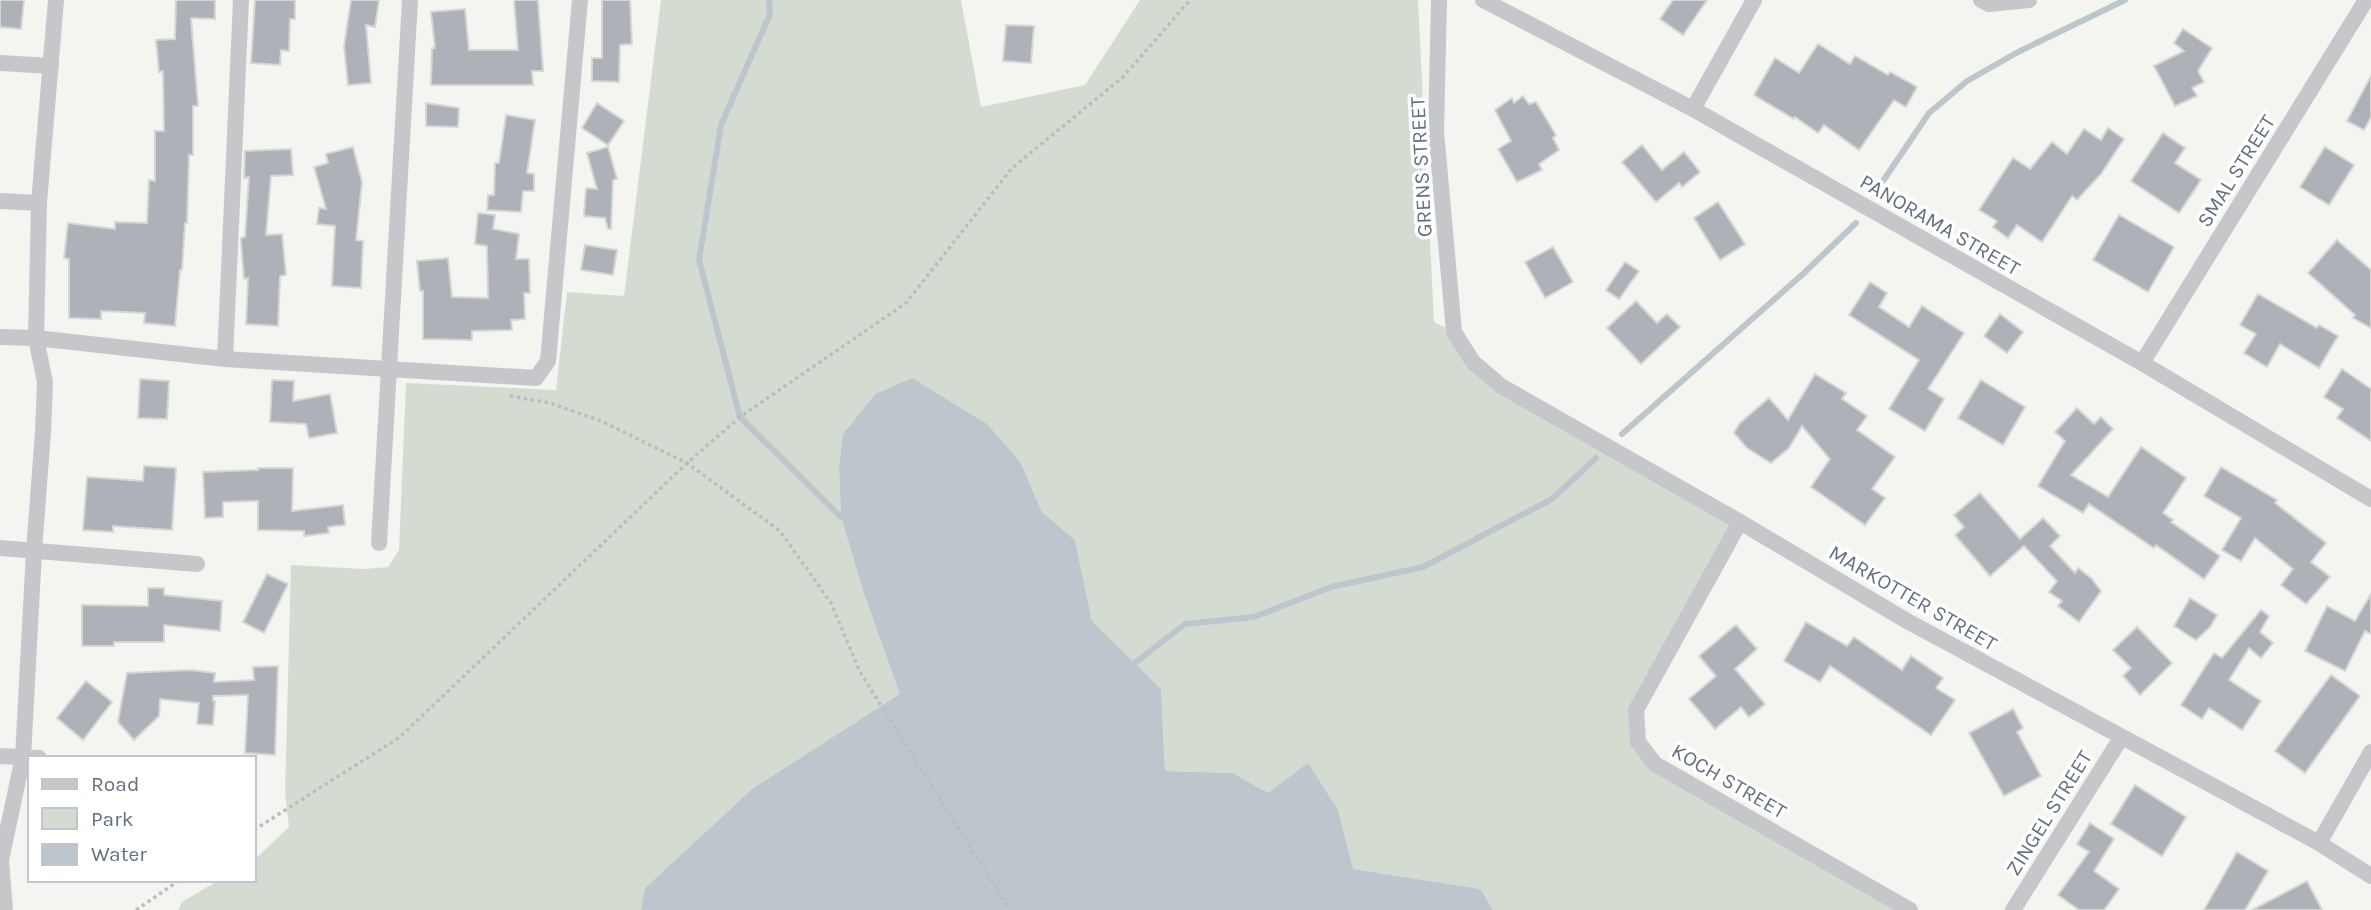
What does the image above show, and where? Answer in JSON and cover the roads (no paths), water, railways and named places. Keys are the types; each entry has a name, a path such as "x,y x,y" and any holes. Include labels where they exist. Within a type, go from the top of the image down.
{"street":[{"path":"31,756 34,551 45,382 36,338 39,203 56,0"},
{"path":"225,359 241,0"},
{"path":"379,543 410,0"},
{"path":"0,337 36,338 225,359 536,378 548,360 580,0"},
{"name":"GRENS STREET","path":"1439,0 1436,131 1454,331"},
{"name":"PANORAMA STREET","path":"1483,0 1693,109 2142,363 2371,499"},
{"path":"1693,109 1754,0"},
{"path":"1981,0 1989,4 2029,0"},
{"name":"SMAL STREET","path":"2142,363 2366,0"},
{"path":"0,63 51,66"},
{"path":"0,201 39,203"},
{"name":"MARKOTTER STREET","path":"1454,331 1473,362 1501,386 1907,621 2319,843 2371,876"},
{"name":"KOCH STREET","path":"1740,522 1636,710 1638,742 1655,764 1910,910"},
{"path":"0,548 197,564"},
{"name":"ZINGEL STREET","path":"2013,910 2121,738"},
{"path":"2319,843 2371,752"},
{"path":"0,756 28,757"},
{"path":"5,910 1,860 28,767"}],"water":[{"path":"912,378 987,424 1021,463 1042,512 1075,540 1092,621 1161,689 1165,771 1233,773 1268,793 1308,763 1338,810 1353,869 1481,889 1493,910 641,910 645,888 752,789 900,694 863,591 841,517 839,466 843,434 875,394"}],"waterway":[{"path":"769,0 770,14 721,125 699,260 740,417 841,517"},
{"path":"1877,190 1929,113 1967,81 2018,52 2125,0"},
{"path":"1622,434 1804,273 1856,223"},
{"path":"1135,663 1185,624 1254,617 1331,587 1423,567 1552,499 1596,458"}]}
